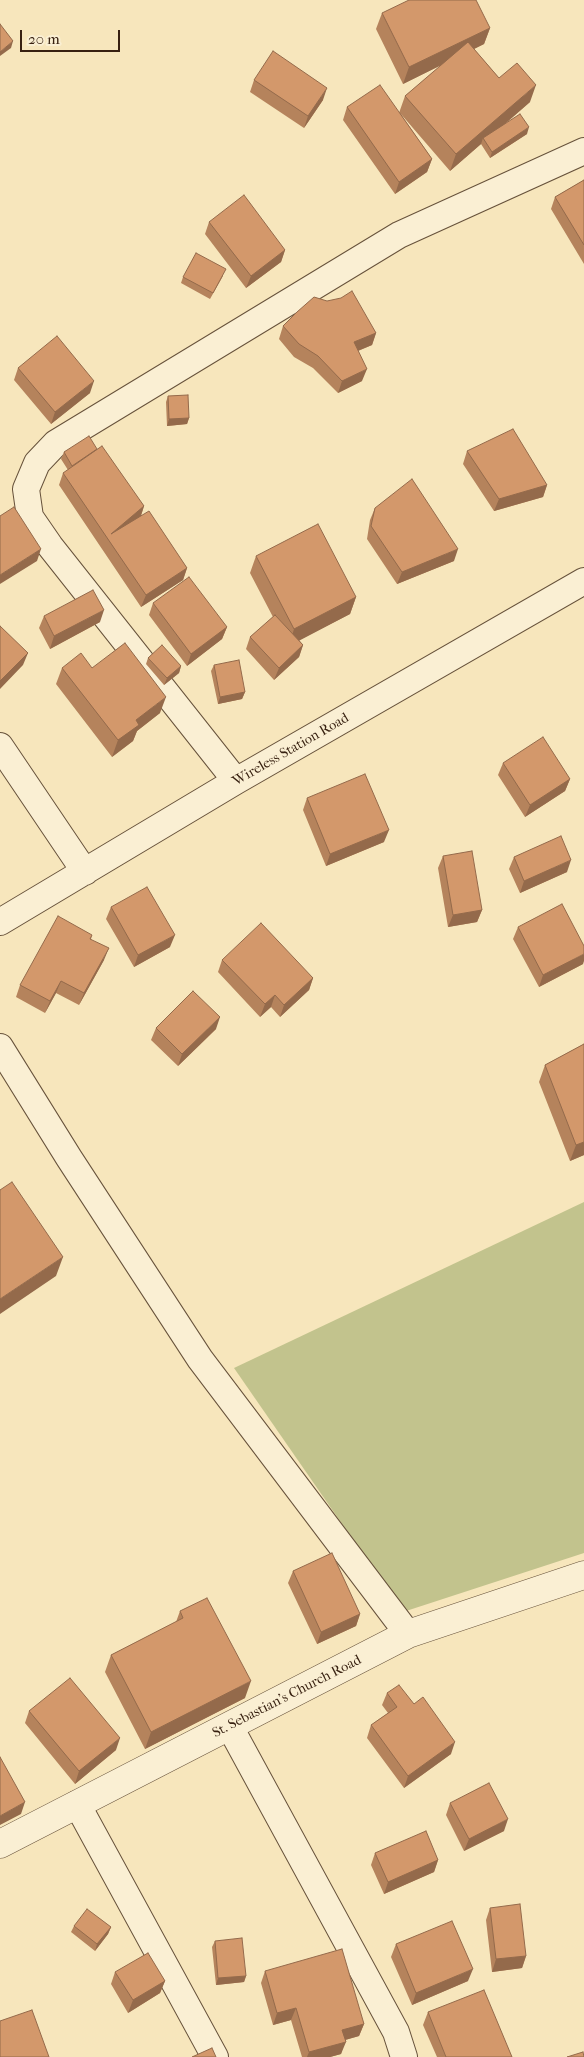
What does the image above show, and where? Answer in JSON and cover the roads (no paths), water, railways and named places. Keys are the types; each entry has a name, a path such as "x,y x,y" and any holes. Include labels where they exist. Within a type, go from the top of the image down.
{"street":[{"path":"236,781 50,546 30,517 26,489 38,463 56,442 399,236 584,151"},
{"name":"Wireless Station Road","path":"0,922 236,781 584,581"},
{"path":"0,746 84,872"},
{"path":"0,1047 69,1158 200,1358 408,1634"},
{"name":"St. Sebastian's Church Road","path":"0,1844 408,1634 584,1575"},
{"path":"230,1727 396,2032 404,2057"},
{"path":"77,1804 215,2057"}]}
